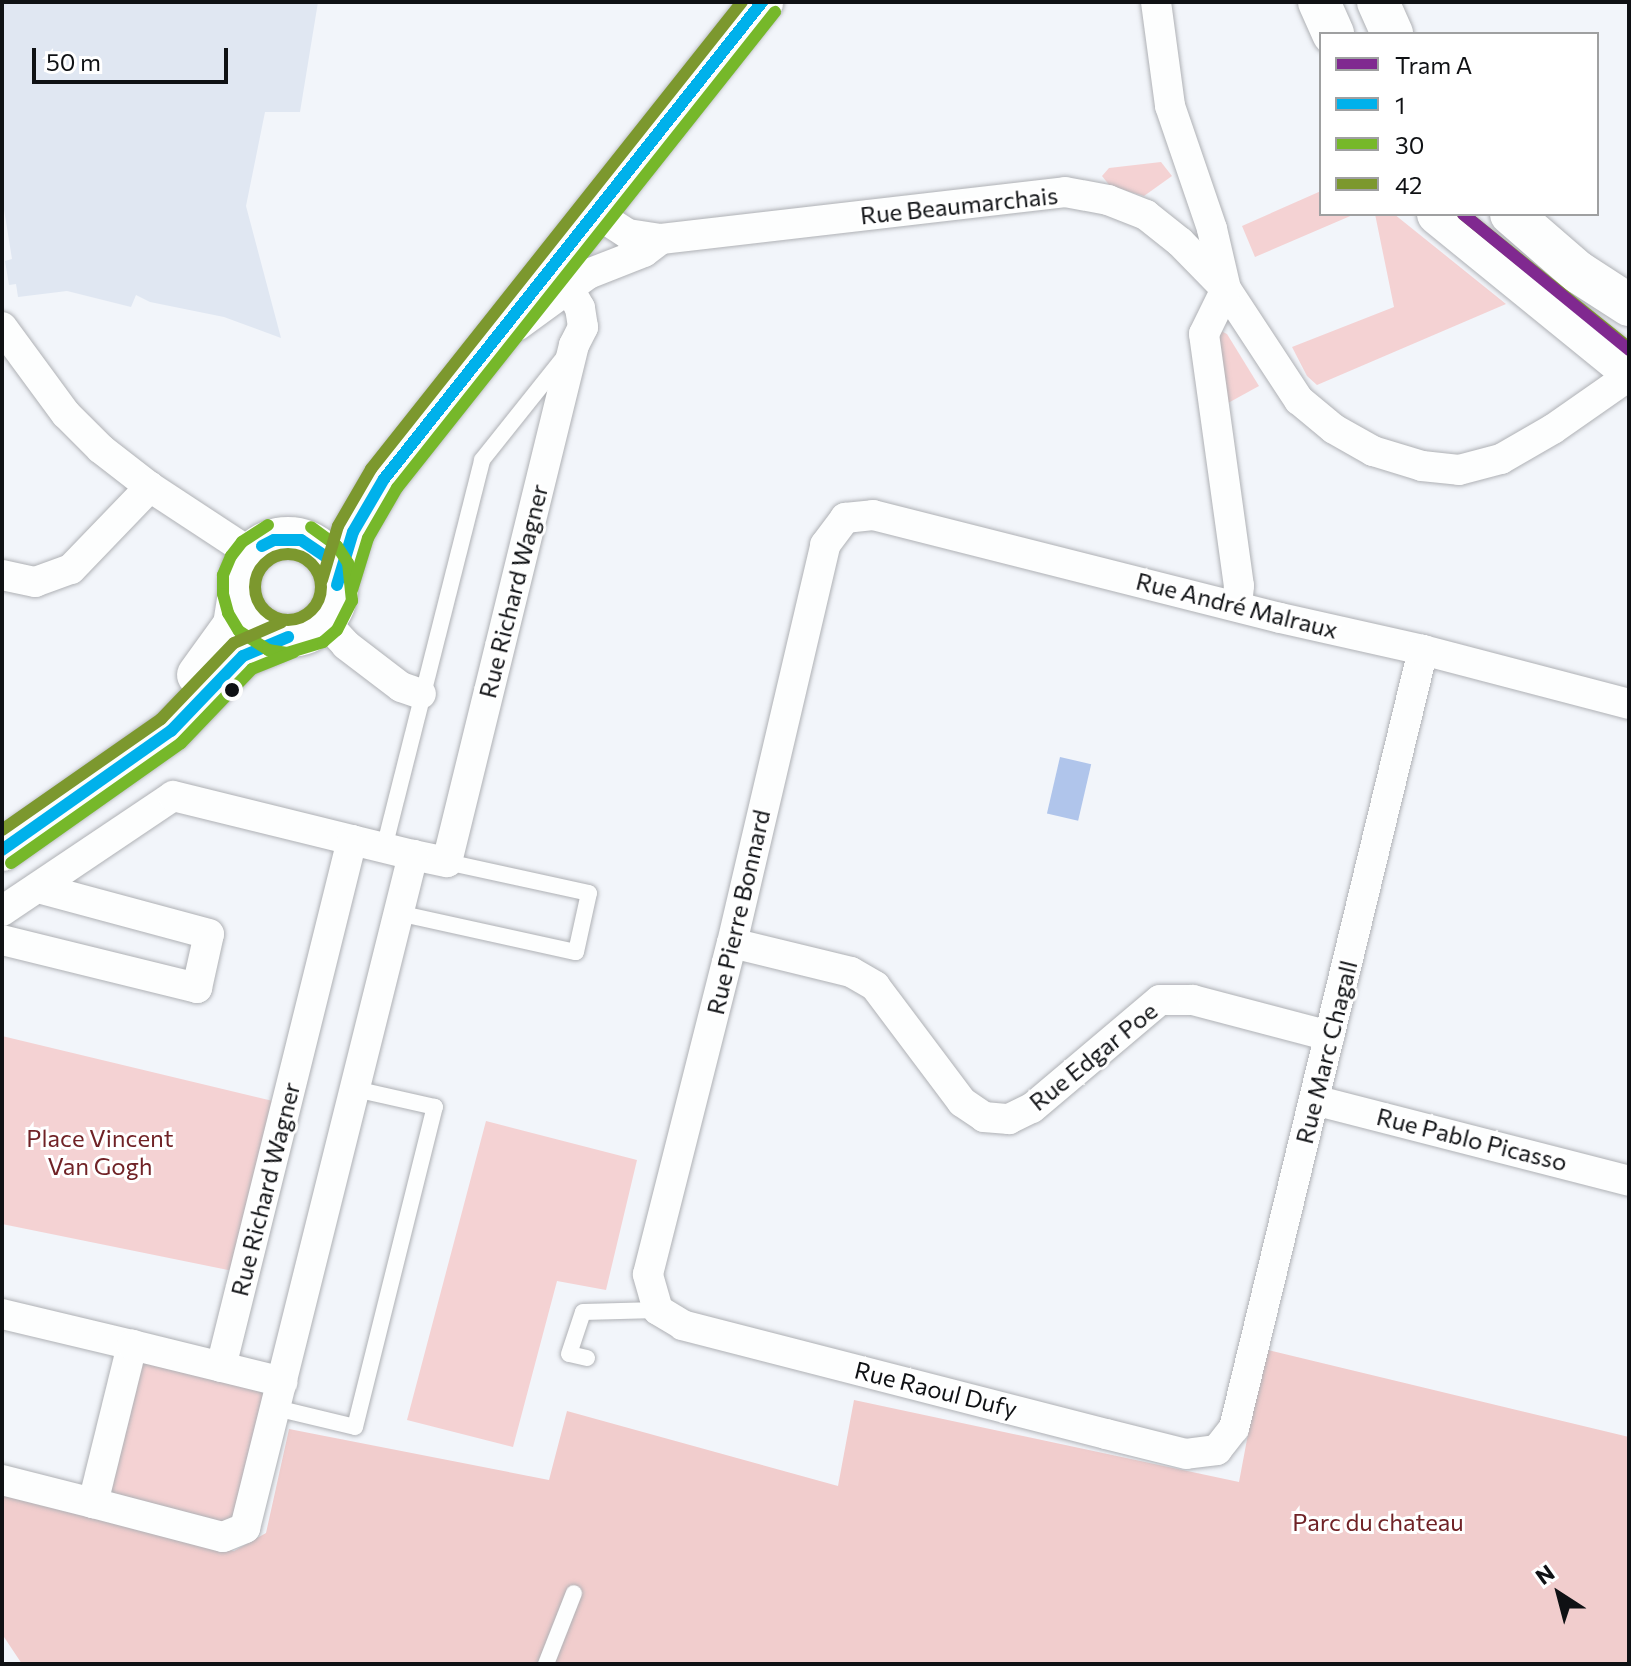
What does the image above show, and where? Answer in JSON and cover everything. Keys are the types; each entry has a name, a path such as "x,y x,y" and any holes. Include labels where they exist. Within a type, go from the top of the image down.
{"main road":[{"path":"1319,2 1332,32"},
{"path":"1378,2 1391,32"},
{"path":"2,850 171,731 243,656 316,614 353,532 384,479 756,4"},
{"path":"1440,216 1629,369"},
{"path":"1513,216 1578,272 1629,305"},
{"path":"2,821 157,715 183,692 225,643 259,561 339,516 384,479"},
{"path":"259,561 315,546 326,557 316,614"},
{"path":"259,561 250,619 274,635 316,614"}],"street":[{"path":"1156,2 1170,106 1212,229 1226,289 1299,400 1334,429 1373,451 1422,466 1459,470 1501,459 1560,425 1629,376"},
{"name":"Rue Beaumarchais","path":"594,212 628,234 661,239 899,218 930,207 1065,192 1108,200 1146,215 1180,242 1226,289"},
{"name":"Rue Beaumarchais","path":"495,338 531,318 588,274 644,252 661,239"},
{"name":"Rue Richard Wagner","path":"447,862 574,345 583,327 580,308 569,289"},
{"path":"1226,289 1204,334 1239,586 1237,606"},
{"path":"2,327 66,414 101,449 150,487 259,561"},
{"path":"2,575 35,582 71,569 150,487"},
{"name":"Rue André Malraux","path":"845,518 873,515 1423,650 1629,704"},
{"name":"Rue Pierre Bonnard","path":"658,1310 648,1274 732,943 825,545 845,518"},
{"path":"316,614 346,645 401,687 421,694"},
{"name":"Rue Marc Chagall","path":"1217,1450 1234,1428 1423,650"},
{"path":"2,911 173,796 447,862"},
{"name":"Rue Richard Wagner","path":"221,1367 352,840"},
{"path":"2,1480 223,1537 245,1528 398,913 398,851"},
{"path":"2,940 197,988 209,934 39,888"},
{"name":"Rue Edgar Poe","path":"732,943 851,972 875,986 962,1102 984,1117 1009,1119 1032,1108 1160,1000 1193,1000 1329,1036"},
{"name":"Rue Pablo Picasso","path":"1314,1100 1629,1181"},
{"name":"Rue Raoul Dufy","path":"658,1310 683,1325 1106,1434 1186,1454 1217,1450"},
{"path":"2,1314 221,1367 279,1395"},
{"path":"93,1503 132,1345"}],"lane":[{"path":"398,851 421,694 482,460 574,345"},
{"path":"398,913 576,952 589,893 447,862"},
{"path":"279,1395 355,1427 435,1107 355,1089"},
{"path":"587,1358 569,1354 583,1312 658,1310"},
{"path":"546,1664 574,1593"}],"shaded area":[{"path":"2,2 318,2 300,112 265,112 246,206 281,338 224,317 150,302 136,295 131,307 67,291 18,297 16,284 9,285 5,261 12,259 2,197"}],"green space":[{"path":"1161,162 1172,176 1144,196 1110,186 1102,176 1109,168"},
{"path":"1319,192 1319,216 1350,216 1255,257 1242,226"},
{"path":"1375,216 1396,216 1506,304 1317,385 1307,376 1292,347 1394,307"},
{"path":"1221,331 1227,334 1259,386 1228,403 1213,336"},
{"name":"Place Vincent Van Gogh","path":"2,1036 277,1102 233,1271 2,1224"},
{"path":"486,1121 637,1160 606,1290 557,1281 513,1447 407,1420"},
{"name":"Parc du chateau","path":"1264,1349 1629,1437 1629,1664 22,1664 2,1634 2,1494 234,1551 266,1533 289,1429 549,1480 567,1411 838,1486 854,1400 1239,1482"},
{"path":"142,1362 283,1382 243,1517 227,1526 113,1494 110,1487"}],"water":[{"path":"1060,757 1091,764 1078,821 1047,814"}],"tram line":[{"name":"A","path":"1465,216 1629,350"}],"transit line":[{"name":"42","path":"322,580 338,526 371,469 742,2"},
{"name":"1","path":"337,585 353,532 384,479 762,2"},
{"name":"30","path":"352,590 368,538 397,488 775,12"},
{"name":"42","path":"1465,216 1629,348"},
{"name":"30","path":"268,525 242,542 231,556 223,575 223,594 228,613 239,631 268,650 287,653 323,642 337,630 352,601 348,563 337,546 311,527"},
{"name":"1","path":"262,546 274,540 301,540 326,557"},
{"name":"42","path":"288,554 301,557 311,564 318,574 321,587 318,600 311,610 301,617 288,620 275,617 265,610 258,600 255,587 258,574 265,564 275,557 288,554"},
{"name":"42","path":"2,830 161,719 234,643 282,622"},
{"name":"1","path":"2,850 171,731 243,656 288,637"},
{"name":"30","path":"11,863 181,743 252,669 294,652"}]}
